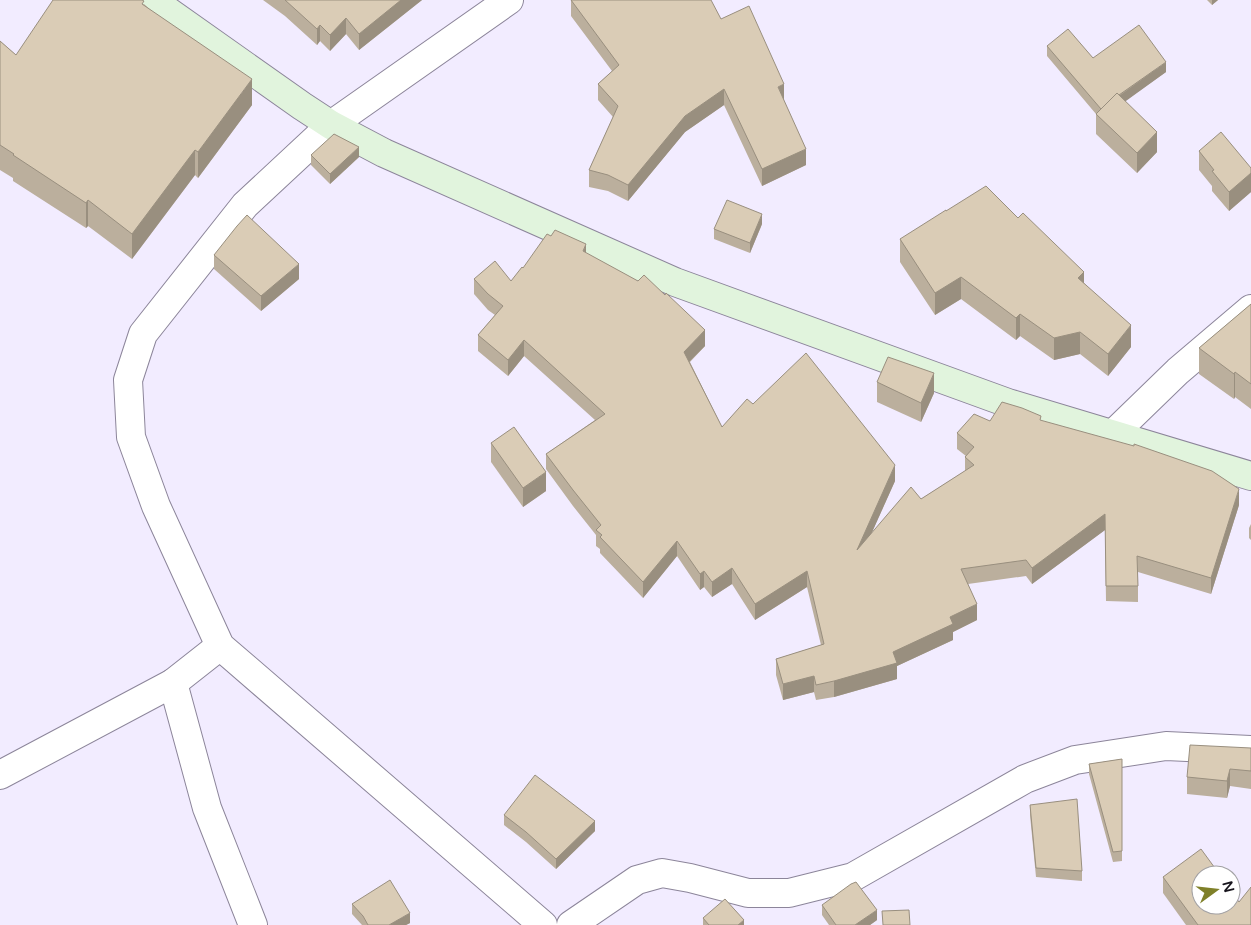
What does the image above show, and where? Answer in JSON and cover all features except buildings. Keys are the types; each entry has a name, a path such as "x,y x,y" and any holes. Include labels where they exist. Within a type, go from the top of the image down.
{"main road":[{"path":"152,0 331,125 384,153 675,282 1008,403 1251,476"}],"street":[{"path":"509,0 331,125 246,205 143,334 128,380 132,437 156,506 220,646 543,925"},
{"path":"1112,434 1178,371 1251,310"},
{"path":"0,775 173,683 220,646"},
{"path":"173,683 207,808 253,925"},
{"path":"571,925 637,880 662,873 748,893 790,893 854,877 1025,779 1075,760 1166,746 1251,750"}]}
